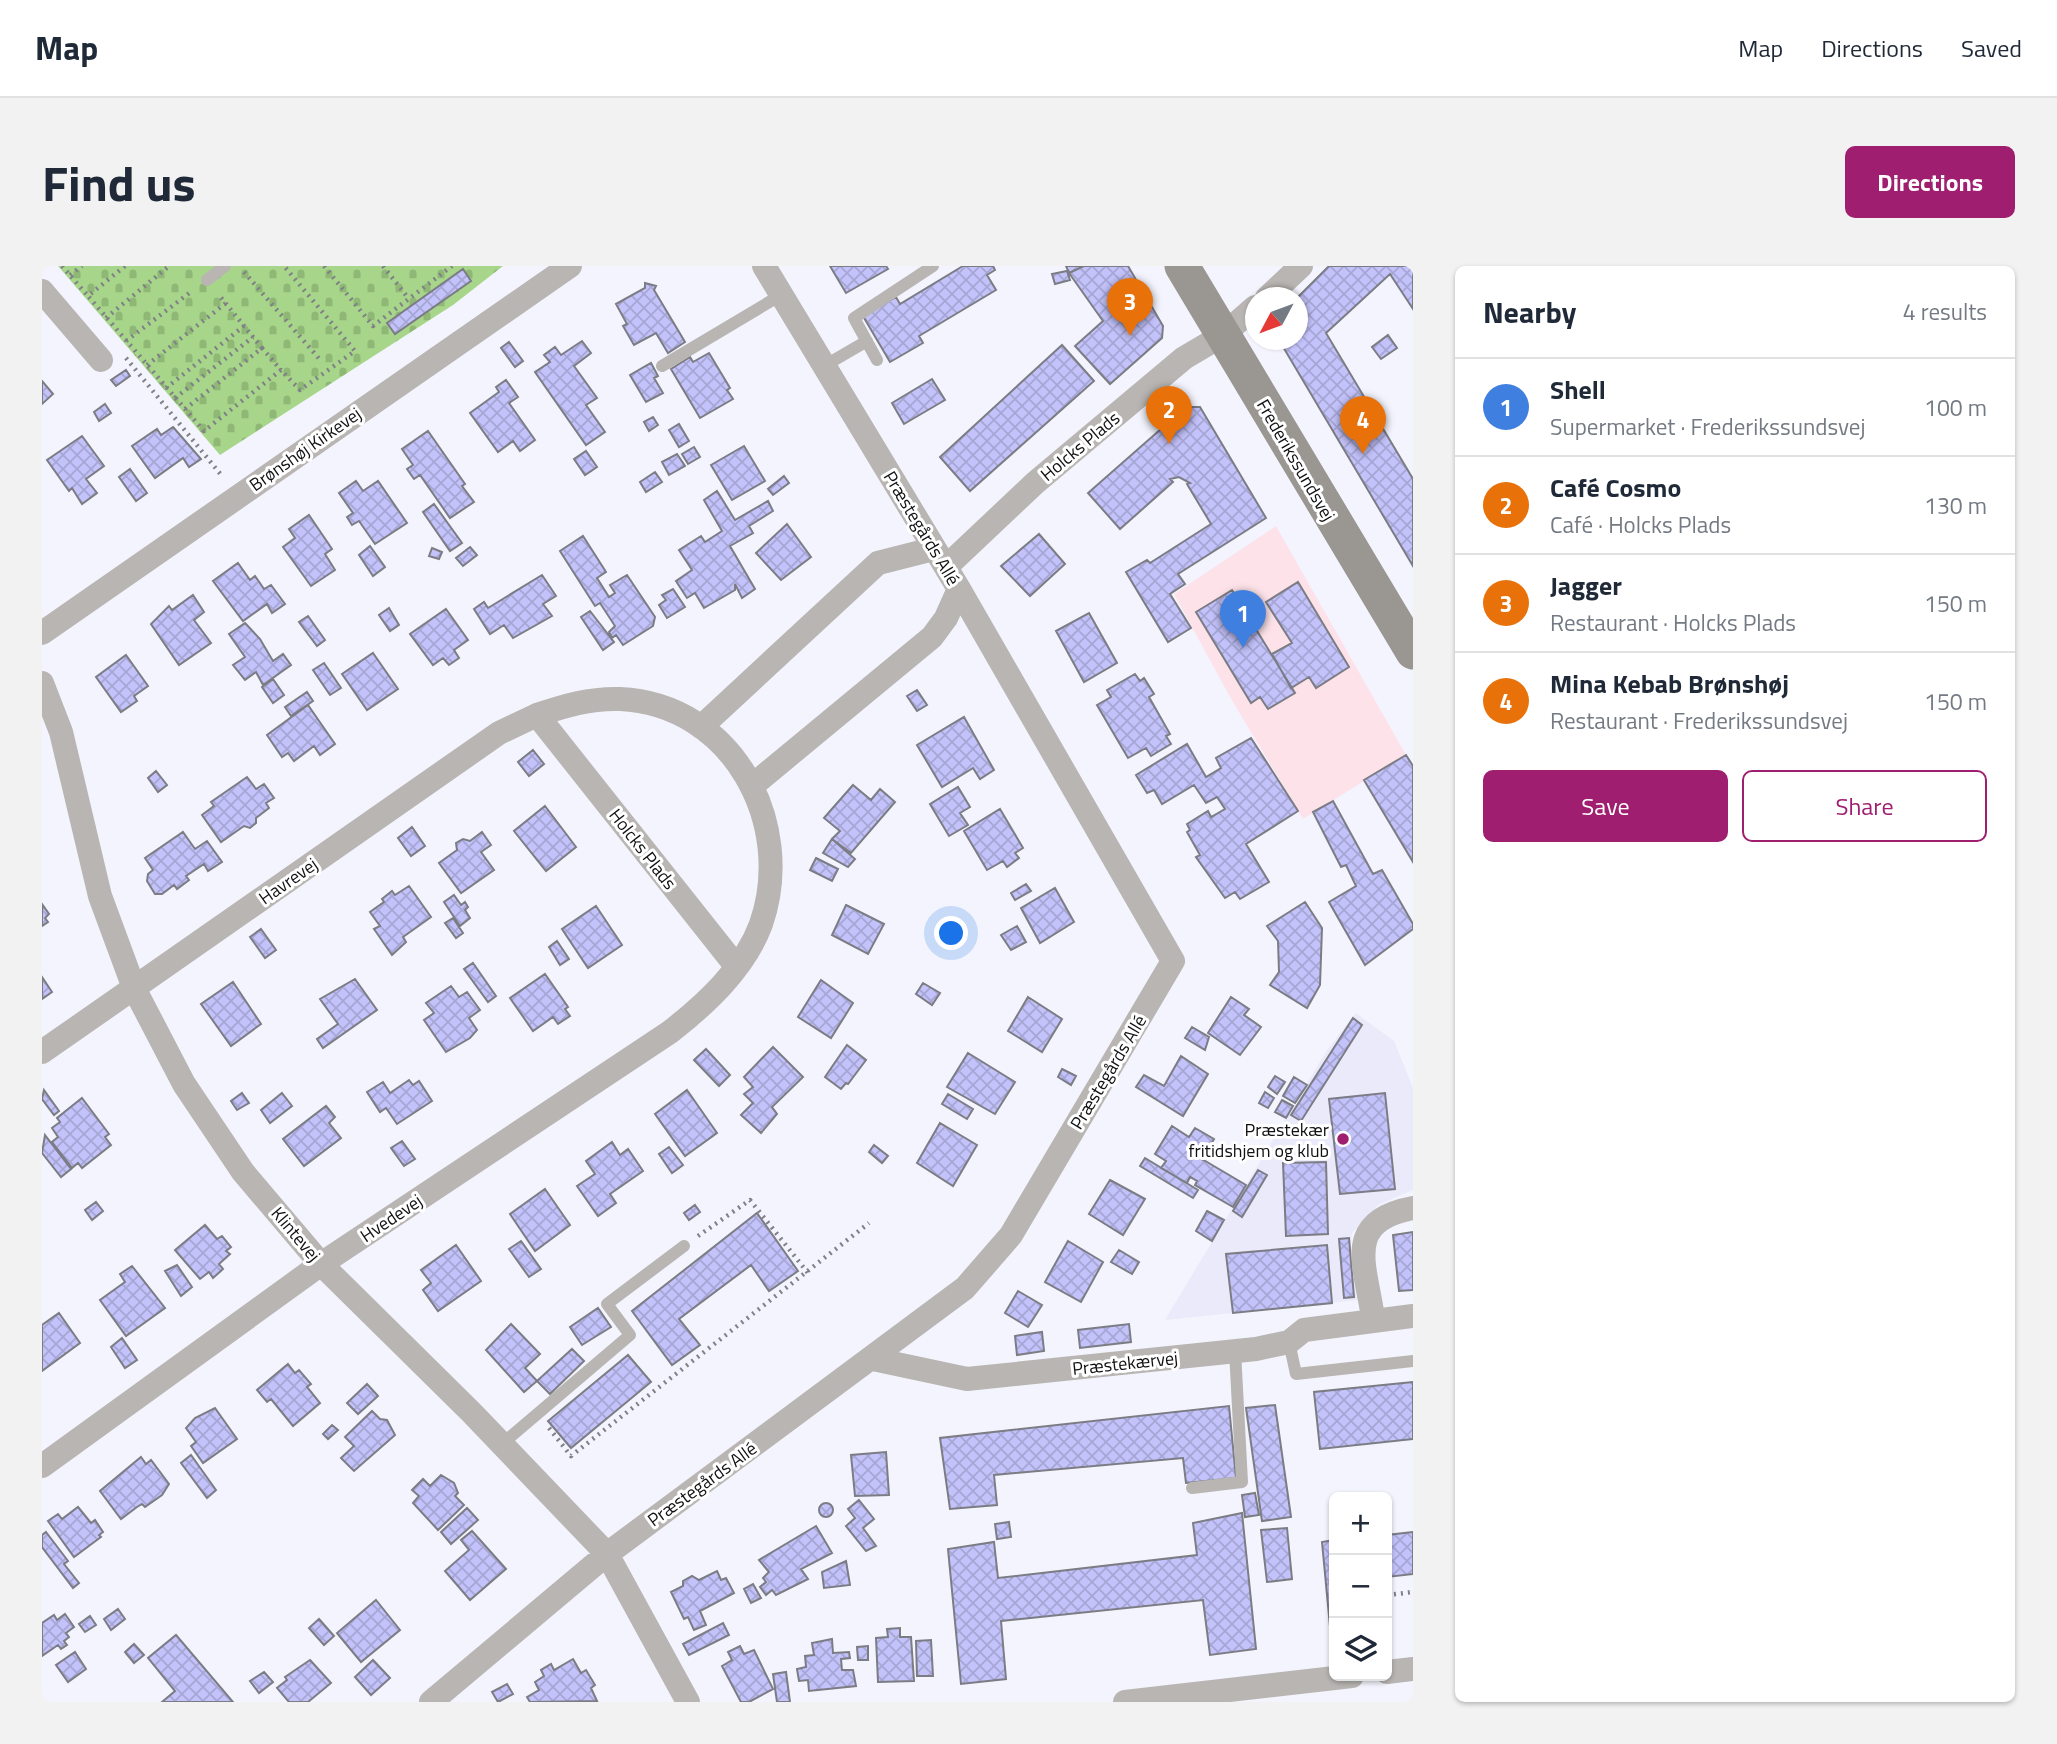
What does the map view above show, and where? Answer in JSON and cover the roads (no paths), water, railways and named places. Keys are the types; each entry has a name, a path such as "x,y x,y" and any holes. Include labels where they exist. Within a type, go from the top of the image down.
{"main road":[{"name":"Frederikssundsvej","path":"1182,266 1413,652"}],"street":[{"name":"Brønshøj Kirkevej","path":"42,633 570,266"},
{"name":"Præstegårds Allé","path":"431,1702 607,1554 873,1359 965,1288 1011,1236 1173,961 959,589 764,266"},
{"path":"1279,287 1301,266"},
{"path":"42,291 101,360"},
{"name":"Holcks Plads","path":"701,727 878,563 939,558 1035,484 1184,358 1223,335 1245,316"},
{"path":"753,785 932,637 946,618 959,589"},
{"name":"Klintevej","path":"42,683 61,733 100,897 134,988 184,1084 243,1172 321,1265 502,1444 607,1554 688,1702"},
{"path":"537,715 578,701 621,699 663,708 701,727 730,753 753,785 769,830 772,878 761,925 736,967"},
{"name":"Holcks Plads","path":"537,715 736,967"},
{"name":"Havrevej","path":"42,1052 499,733 537,715"},
{"name":"Hvedevej","path":"42,1466 321,1265 670,1031 703,1006 736,967"},
{"path":"1373,1318 1362,1243 1369,1228 1382,1218 1413,1208"},
{"name":"Præstekærvej","path":"873,1359 967,1379 1235,1351 1289,1342 1304,1330 1373,1318 1413,1316"},
{"path":"1392,1671 1413,1669"},
{"path":"1125,1702 1329,1679"}],"lane":[{"path":"207,280 225,266"},
{"path":"877,360 855,318 933,266"},
{"path":"662,366 781,295"},
{"path":"824,366 867,341"},
{"path":"502,1444 630,1335 607,1304 684,1246"},
{"path":"1289,1342 1296,1374 1413,1361"},
{"path":"1192,1488 1242,1482 1235,1351"}],"place":[{"name":"Jagger","path":"1130,336"},
{"name":"Café Cosmo","path":"1169,444"},
{"name":"Mina Kebab Brønshøj","path":"1363,454"},
{"name":"Shell","path":"1243,648"},
{"name":"Præstekær fritidshjem og klub","path":"1343,1139"}]}
